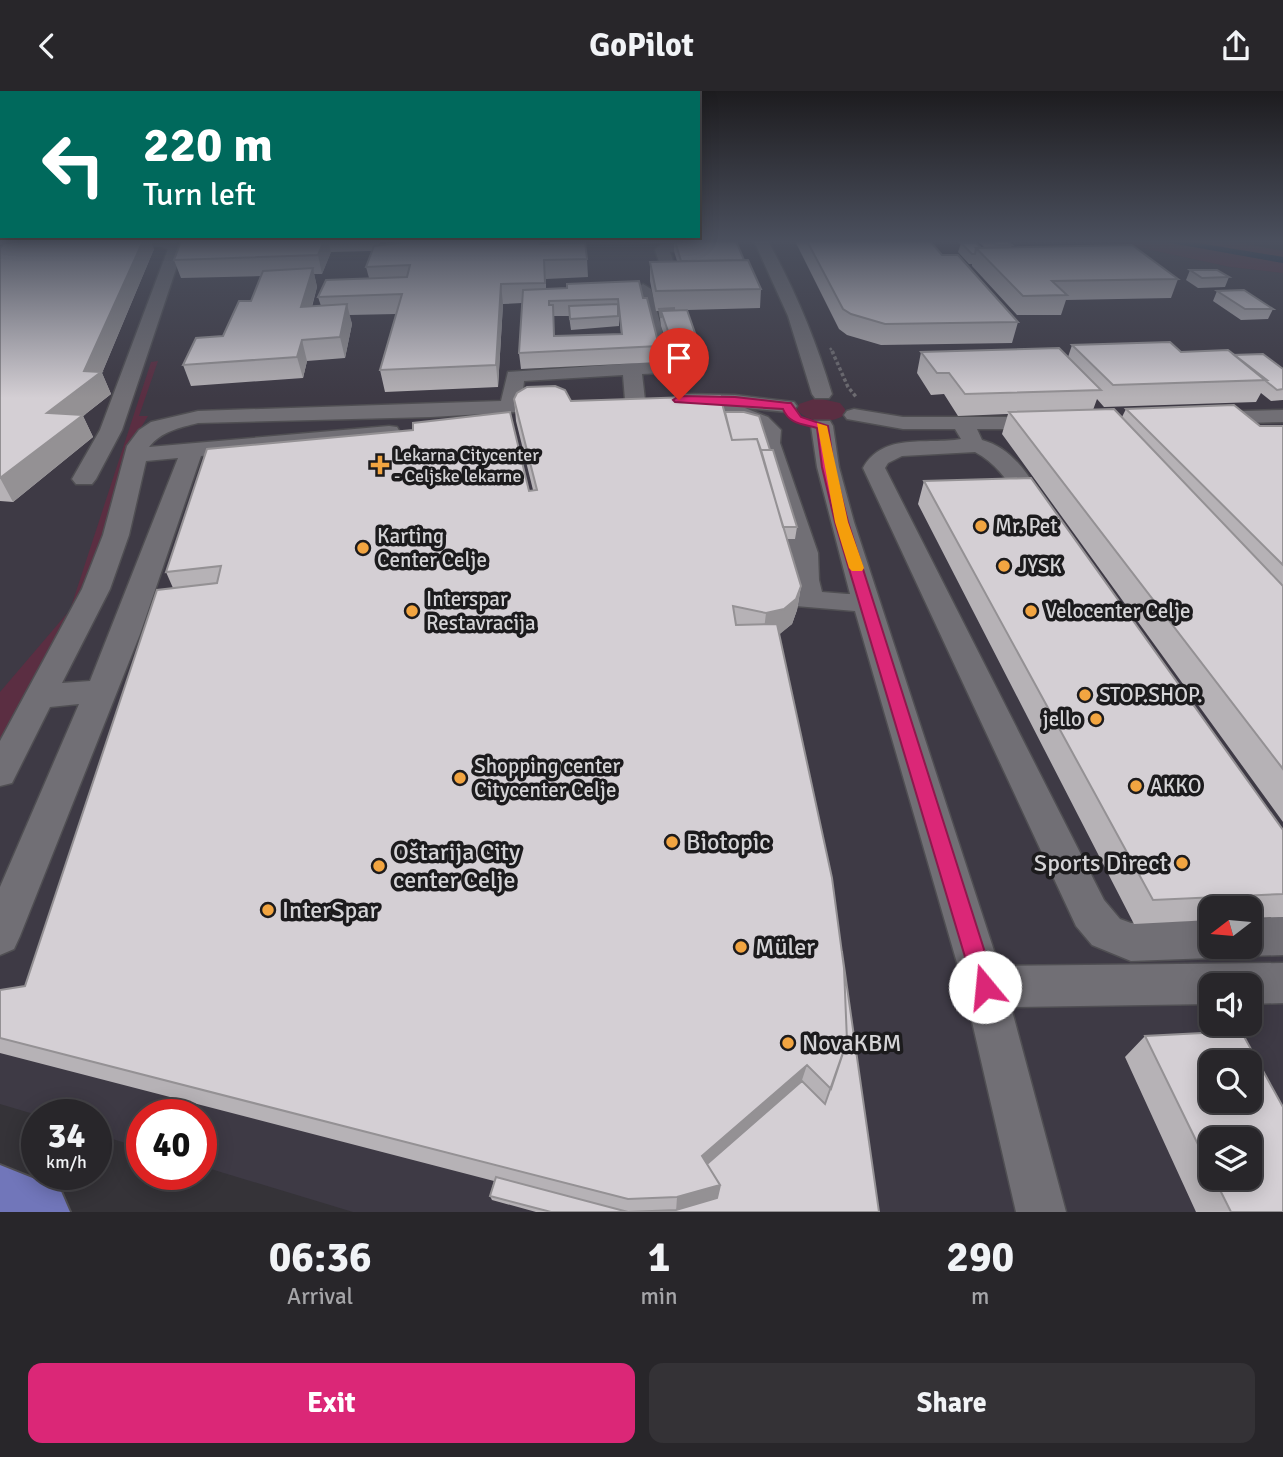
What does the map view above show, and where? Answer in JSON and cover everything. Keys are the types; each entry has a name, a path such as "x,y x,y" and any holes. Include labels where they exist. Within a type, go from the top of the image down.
{"main road":[{"path":"0,1197 37,1212"}],"street":[{"path":"84,479 111,430 160,293"},
{"path":"134,455 433,424 511,406 555,404 586,387 632,371 662,367 644,293"},
{"path":"788,293 808,344 817,412 842,522 985,987 1041,1212"},
{"path":"624,401 632,371"},
{"path":"511,406 515,376 553,374 586,387"},
{"path":"553,374 555,404"},
{"path":"624,401 703,399 903,423 966,435 1069,422"},
{"path":"624,401 650,412 729,412 761,420 770,431 769,443 805,553 802,599 847,603 867,600"},
{"path":"770,431 817,412"},
{"path":"1189,419 1283,416"},
{"path":"0,773 96,589 116,535 134,455 147,435 159,427 198,417 433,424"},
{"path":"966,435 1001,456 1056,535"},
{"path":"966,435 954,448 896,450 883,454 876,460 874,468 1090,913 1106,932 1131,941 1199,939"},
{"path":"0,936 152,567 192,450"},
{"path":"40,697 99,691"},
{"path":"1262,937 1283,936"},
{"path":"985,987 1283,983"}],"shaded area":[{"path":"0,293 1283,293 1283,1212 353,1212 217,1171 217,1099 126,1099 126,1143 112,1139 112,1099 21,1099 21,1110 0,1104"},
{"path":"158,361 139,416 148,416 131,444 88,579 13,727 0,739 0,692 70,610 151,362"},
{"path":"817,398 840,403 845,409 845,415 820,421 807,418 797,410 799,404"}],"building":[{"path":"0,293 119,293 84,371 101,372 47,413 83,415 0,478"},
{"path":"254,293 305,293 301,307 347,304 340,337 302,340 297,357 183,365 196,338 223,336 239,301 251,301"},
{"path":"320,293 500,293 496,365 380,370 402,294 318,297"},
{"path":"523,293 642,293 643,298 647,298 659,346 519,353","holes":["618,299 622,334 554,336 553,305 549,305 549,301"]},
{"path":"835,293 992,293 1018,322 885,324 843,309"},
{"path":"1020,293 1067,295 1023,296"},
{"path":"1221,293 1249,293 1273,309 1245,309"},
{"path":"618,304 618,316 570,319 569,306"},
{"path":"674,308 661,311 661,318 659,309"},
{"path":"687,310 703,356 677,357 661,311"},
{"path":"1170,342 1181,352 1228,350 1267,380 1113,385 1072,345"},
{"path":"1059,348 1101,390 965,394 949,373 937,373 921,352"},
{"path":"1263,354 1283,369 1283,389 1277,390 1234,355"},
{"name":"Shopping center Citycenter Celje","path":"555,386 565,390 571,401 720,396 732,440 757,439 801,586 796,599 784,609 766,613 733,606 736,625 777,624 832,878 844,968 847,1041 831,1089 807,1065 702,1156 720,1185 677,1197 628,1199 0,1038 0,990 25,986 157,590 217,583 221,566 166,572 207,449 413,430 413,423 510,412 529,491 537,490 514,399 517,393 527,387"},
{"path":"1234,405 1260,426 1283,426 1283,565 1126,409"},
{"path":"1114,409 1283,586 1283,769 1009,412"},
{"path":"725,412 744,412 759,416 770,450 761,450 757,439 732,440"},
{"path":"761,450 773,450 797,527 783,527"},
{"name":"STOP.SHOP.","path":"1031,478 1283,830 1283,894 1153,900 924,481"},
{"path":"842,952 879,1212 628,1212 676,1210 717,1198 720,1185 707,1164 802,1081 825,1104 847,1041"},
{"path":"1199,1033 1199,1036 1244,1036 1252,1050 1199,1050 1199,1113 1262,1113 1262,1069 1283,1107 1283,1212 1231,1212 1220,1190 1262,1190 1262,1127 1199,1127 1199,1146 1145,1036"},
{"path":"496,1177 628,1212 551,1212 490,1196"}],"slow traffic":[{"path":"821,426 828,467 857,568"}],"place":[{"name":"Lekarna Citycenter - Celjske lekarne","path":"380,465"},
{"name":"Mr. Pet","path":"981,526"},
{"name":"Karting Center Celje","path":"363,548"},
{"name":"JYSK","path":"1004,566"},
{"name":"Interspar Restavracija","path":"412,611"},
{"name":"Velocenter Celje","path":"1031,611"},
{"name":"STOP.SHOP.","path":"1085,695"},
{"name":"jello","path":"1096,719"},
{"name":"Shopping center Citycenter Celje","path":"460,778"},
{"name":"AKKO","path":"1136,786"},
{"name":"Biotopic","path":"672,842"},
{"name":"Sports Direct","path":"1182,863"},
{"name":"Oštarija City center Celje","path":"379,866"},
{"name":"InterSpar","path":"268,910"},
{"name":"Müler","path":"741,947"},
{"name":"NovaKBM","path":"788,1043"}],"route":[{"path":"679,400 703,399 788,406 791,415 797,419 822,426 828,467 842,522 985,987"}]}
